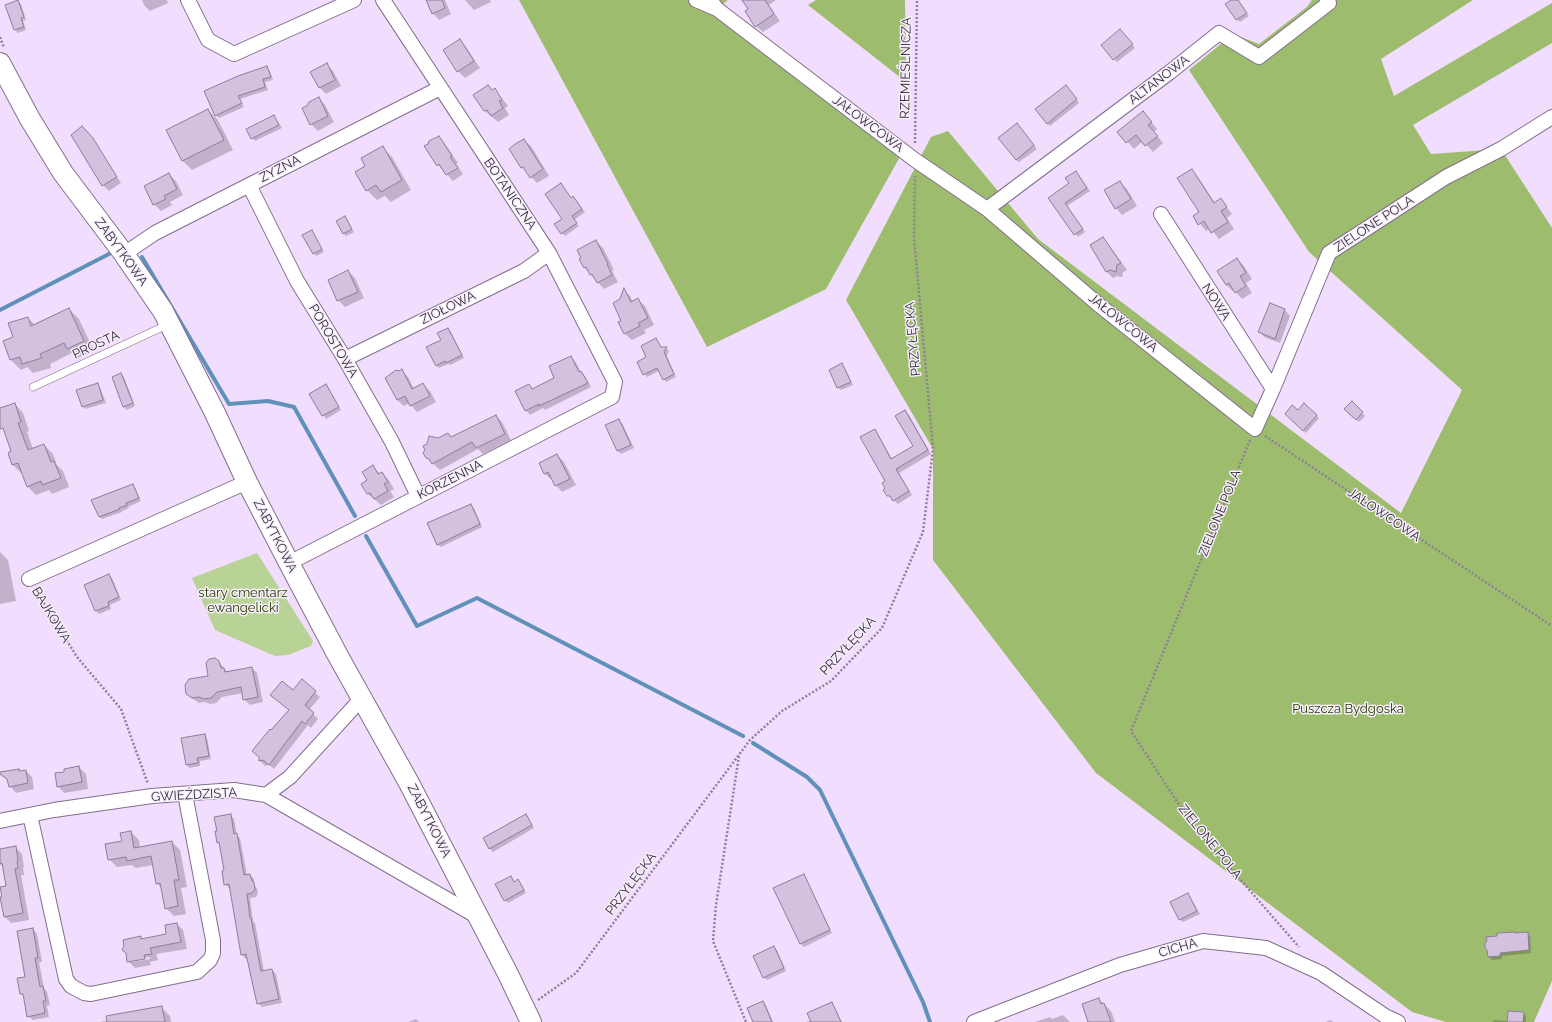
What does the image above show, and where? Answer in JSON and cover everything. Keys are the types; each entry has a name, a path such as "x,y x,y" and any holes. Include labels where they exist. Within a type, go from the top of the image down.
{"street":[{"path":"188,0 208,40 234,54 354,0"},
{"name":"BOTANICZNA","path":"383,0 549,253 615,382 612,397"},
{"name":"JAŁOWCOWA","path":"696,0 714,4 915,160 987,209 1099,305 1254,429"},
{"name":"ALTANOWA","path":"987,209 1170,72 1219,33 1259,57 1329,2 1327,0"},
{"name":"ZABYTKOWA","path":"0,63 30,119 63,173 124,254 163,311 215,413 247,482 289,563 409,782 508,974 528,1016"},
{"name":"ŻYZNA","path":"124,254 155,233 440,88"},
{"name":"ZIELONE POLA","path":"1254,429 1273,389 1329,253 1446,177 1501,149 1552,117"},
{"name":"POROSTOWA","path":"249,185 297,281 345,359 392,442 418,496"},
{"name":"NOWA","path":"1161,214 1180,246 1273,389"},
{"name":"ZIOŁOWA","path":"345,359 524,271 549,253"},
{"name":"KORZENNA","path":"289,563 612,397"},
{"name":"BAJKOWA","path":"29,579 247,482"},
{"path":"266,795 290,777 362,698"},
{"name":"GWIEŹDZISTA","path":"0,821 152,796 234,790 266,795 478,917"},
{"path":"30,815 66,979 71,986 84,993 91,994 197,972 210,960 213,953 213,940 184,794"},
{"name":"CICHA","path":"974,1022 1120,965 1203,941 1266,948 1321,973 1385,1016 1398,1022"}],"lane":[{"name":"PROSTA","path":"33,387 169,324"}],"path":[{"name":"RZEMIEŚLNICZA","path":"915,160 917,0"},
{"name":"PRZYŁĘCKA","path":"528,1016 576,973 750,740 782,712 831,681 882,628 923,532 933,449 914,237 915,160"},
{"name":"JAŁOWCOWA","path":"1254,429 1552,626"},
{"name":"ZIELONE POLA","path":"1254,429 1131,731 1191,824 1300,949"},
{"name":"BAJKOWA","path":"29,579 77,658 121,709 152,796"},
{"path":"739,755 716,905 713,941 746,1022"}],"green space":[{"path":"519,0 728,0 717,9 901,155 826,289 707,347"},
{"path":"816,0 905,0 906,82 808,5"},
{"name":"Puszcza Bydgoska","path":"1312,0 1473,0 1381,59 1394,96 1552,3 1552,43 1413,125 1431,154 1501,149 1552,228 1552,981 1534,1022 1446,1022 1412,1012 1096,773 933,560 933,449 846,300 931,137 948,131 1038,239 1401,513 1462,390 1309,252 1189,70 1233,34 1259,44 1307,7"},
{"name":"stary cmentarz ewangelicki","path":"257,553 313,641 311,646 288,655 275,656 215,630 192,578"}],"building":[{"path":"18,0 24,17 21,18 24,27 14,30 5,5"},
{"path":"426,0 442,0 445,8 432,14"},
{"path":"742,0 765,0 774,14 755,27 745,11 748,9"},
{"path":"1231,0 1238,0 1247,13 1236,20 1225,4"},
{"path":"1120,29 1133,44 1113,60 1101,45"},
{"path":"460,39 474,61 457,72 443,50"},
{"path":"327,63 335,80 319,88 310,72"},
{"path":"267,66 271,77 263,79 265,87 238,96 242,103 215,116 204,91 238,76"},
{"path":"488,85 492,90 495,88 502,100 499,101 503,108 491,116 487,110 484,111 473,95"},
{"path":"1066,85 1077,99 1047,124 1035,109"},
{"path":"319,97 328,116 310,125 302,108 307,106 309,102"},
{"path":"208,109 224,140 182,161 166,130"},
{"path":"1143,111 1152,122 1148,125 1158,136 1145,146 1136,135 1126,143 1117,132"},
{"path":"274,115 279,125 251,139 246,129"},
{"path":"1017,123 1034,145 1016,160 998,138"},
{"path":"82,126 93,138 117,177 102,186 71,135"},
{"path":"439,136 452,156 450,157 458,168 446,175 439,164 437,166 424,146 428,144 429,141"},
{"path":"524,139 543,169 530,178 523,167 521,168 509,149"},
{"path":"383,146 402,180 381,192 376,185 366,191 355,172 365,166 361,158"},
{"path":"1192,169 1214,203 1221,198 1227,207 1221,211 1228,222 1211,233 1204,221 1198,225 1193,216 1199,212 1177,178"},
{"path":"1076,171 1087,188 1065,203 1083,229 1074,235 1048,198 1069,183 1065,178"},
{"path":"169,173 177,189 164,196 166,199 153,205 144,186"},
{"path":"1120,181 1131,199 1115,209 1104,190"},
{"path":"561,183 571,198 573,196 582,209 572,216 577,223 561,234 554,224 562,219 545,194"},
{"path":"345,216 352,229 343,234 336,221"},
{"path":"312,230 322,249 313,254 302,235"},
{"path":"1103,237 1121,263 1117,265 1116,272 1110,270 1106,272 1090,245"},
{"path":"596,240 612,275 597,283 592,274 590,275 586,267 584,268 579,259 581,258 577,250"},
{"path":"1237,258 1246,273 1240,276 1246,286 1235,293 1229,283 1226,285 1217,271"},
{"path":"348,270 358,292 337,301 328,280"},
{"path":"624,288 631,302 638,298 648,318 638,323 640,326 624,334 618,322 621,321 613,303 620,299"},
{"path":"1270,303 1285,309 1275,339 1258,332"},
{"path":"69,308 84,341 67,349 64,343 40,354 42,358 22,364 20,357 10,360 3,341 13,337 8,323 28,317 31,326"},
{"path":"448,328 462,355 436,366 426,347 441,340 437,333"},
{"path":"656,338 661,347 667,347 664,352 674,374 663,380 657,368 643,375 637,362 646,357 641,346"},
{"path":"571,356 579,372 581,371 588,383 525,411 515,391 529,384 532,389 554,378 549,366"},
{"path":"842,363 851,382 837,388 829,370"},
{"path":"402,369 412,389 423,383 430,396 410,406 405,396 397,400 385,378 396,370 399,371"},
{"path":"121,373 133,403 123,407 112,377"},
{"path":"98,383 103,400 82,407 76,390"},
{"path":"326,384 339,407 322,416 309,394"},
{"path":"1352,401 1363,412 1356,420 1344,409"},
{"path":"15,403 21,422 18,423 28,450 44,444 51,462 54,461 61,478 42,485 41,481 27,487 18,463 12,465 8,453 11,451 3,428 0,429 0,408"},
{"path":"1304,403 1317,415 1303,431 1285,414 1292,405 1298,410"},
{"path":"905,410 928,450 896,469 909,491 893,501 883,490 885,488 882,483 885,481 860,437 875,429 891,459 913,446 895,416"},
{"path":"496,415 505,434 476,448 472,442 432,464 423,453 425,450 423,446 427,444 429,436 438,438 448,433 451,437"},
{"path":"619,419 631,445 617,451 605,425"},
{"path":"557,454 570,479 555,486 548,472 544,474 539,463"},
{"path":"373,465 378,474 382,472 388,482 384,484 388,491 374,499 370,493 367,494 361,484 367,480 362,472"},
{"path":"133,484 139,498 126,503 127,505 119,508 120,509 99,517 91,500"},
{"path":"471,504 480,524 437,545 427,523"},
{"path":"109,574 119,597 108,602 109,606 95,611 84,585"},
{"path":"215,658 219,661 221,668 224,668 225,672 252,667 258,697 243,700 241,687 217,692 211,698 204,699 199,697 192,698 186,694 185,685 189,679 208,676 206,663 209,659"},
{"path":"302,679 316,691 305,705 314,713 305,724 302,721 269,765 263,760 259,761 259,757 252,751 270,729 271,730 289,710 270,695 282,681 293,690"},
{"path":"205,734 209,756 197,758 198,763 186,765 181,738"},
{"path":"79,766 82,782 57,787 55,773 64,772 64,769"},
{"path":"19,769 19,771 26,770 28,783 9,787 7,779 0,774 0,772"},
{"path":"231,814 234,834 237,833 244,875 250,874 254,883 255,889 252,893 247,894 250,918 261,971 272,969 279,999 257,1004 246,954 241,955 229,884 224,885 222,871 224,870 219,842 217,843 215,831 217,831 214,817"},
{"path":"526,814 532,825 489,849 483,838"},
{"path":"131,831 134,848 172,841 179,880 174,880 178,906 165,909 160,883 156,884 151,856 127,861 126,857 108,860 105,844 122,841 120,833"},
{"path":"16,846 18,868 15,869 23,913 4,917 0,897 2,897 0,887 6,886 2,863 0,864 0,849"},
{"path":"804,874 830,930 800,944 773,888"},
{"path":"511,876 514,882 518,879 524,890 504,901 495,884"},
{"path":"1188,893 1197,911 1179,920 1170,902"},
{"path":"177,923 181,942 150,948 152,954 144,955 145,959 127,962 126,953 122,950 124,946 123,940 141,936 141,939 166,934 165,925"},
{"path":"33,928 38,958 35,958 40,987 43,986 46,1001 43,1001 45,1013 27,1017 23,994 20,994 17,978 25,977 17,931"},
{"path":"1528,932 1529,950 1500,953 1500,956 1488,957 1487,950 1485,948 1485,943 1487,941 1486,937 1497,936 1497,933"},
{"path":"774,946 784,968 763,978 753,956"},
{"path":"1099,998 1101,1004 1104,1003 1111,1022 1088,1022 1082,1004"},
{"path":"763,1001 772,1022 753,1022 747,1008"},
{"path":"832,1002 841,1022 811,1022 807,1013"},
{"path":"162,1006 165,1022 107,1022 106,1016"},
{"path":"1508,1011 1524,1012 1523,1022 1507,1022"}],"waterway":[{"path":"0,310 109,254"},
{"path":"142,257 229,404 268,401 294,407 355,516"},
{"path":"366,536 417,626 477,598 743,736"},
{"path":"753,743 807,777 820,790 923,1002 930,1022"}]}
